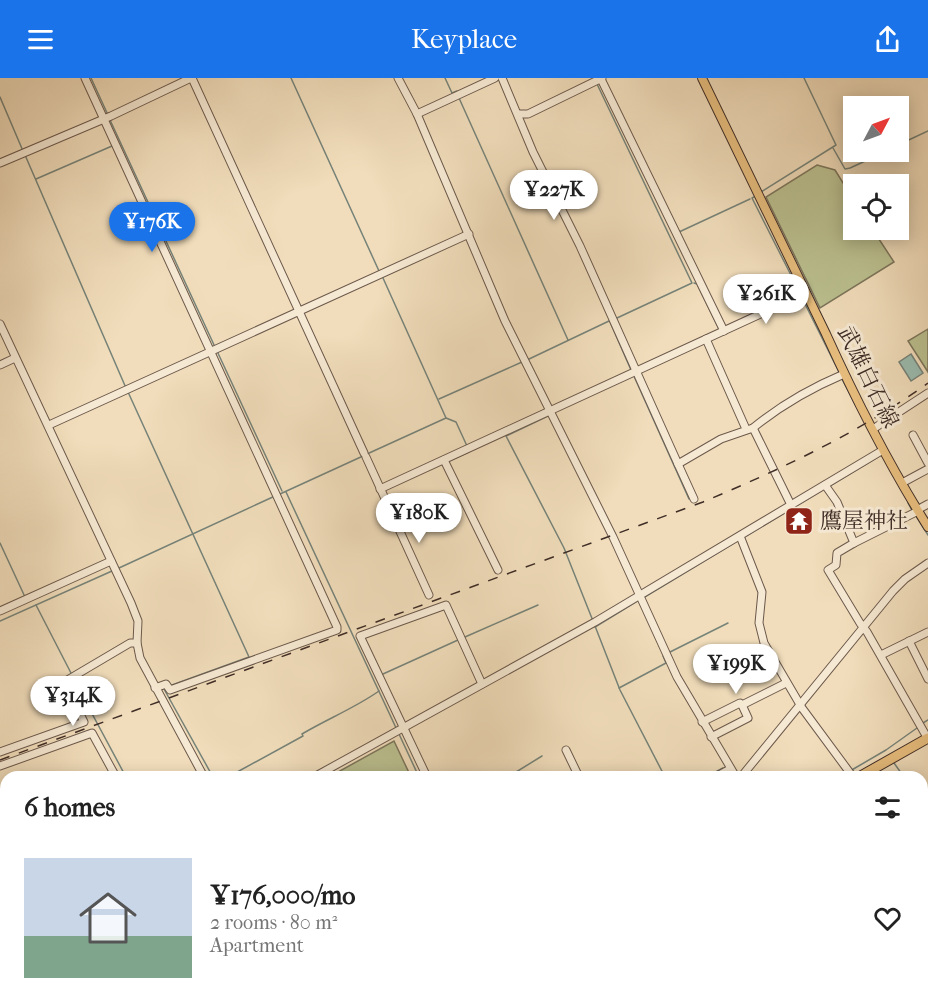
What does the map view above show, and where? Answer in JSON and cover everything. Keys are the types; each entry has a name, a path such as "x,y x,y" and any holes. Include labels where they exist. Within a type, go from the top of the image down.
{"highway":[{"path":"860,771 893,758 928,739"}],"main road":[{"name":"武雄白石線","path":"702,78 841,375 873,429 881,451 902,483 916,512 928,527"}],"street":[{"path":"85,78 107,118 116,144 214,350 337,630 170,690 166,684 155,688"},
{"path":"0,163 107,118 191,78 429,595"},
{"path":"398,78 417,114 524,361 642,597 667,654 702,722 730,769 726,771"},
{"path":"417,114 495,78"},
{"path":"502,78 533,152 580,246 634,372 694,499"},
{"path":"518,114 528,114 598,80 676,233 722,332"},
{"path":"49,425 469,234"},
{"path":"380,489 445,462 468,448 707,341 803,294"},
{"path":"0,324 49,425 138,621 138,652 201,771"},
{"path":"707,341 791,505"},
{"path":"0,365 15,358"},
{"path":"678,464 721,439 750,428 778,408 841,375"},
{"path":"873,429 928,393"},
{"path":"913,435 928,463"},
{"path":"325,771 642,597 881,451"},
{"path":"445,462 498,570"},
{"path":"902,483 928,469"},
{"path":"826,486 837,502 854,543"},
{"path":"928,504 837,553 836,565 828,570 881,655 928,739"},
{"path":"741,537 762,592 759,623 764,643 800,705 851,771"},
{"path":"746,771 905,579 928,563"},
{"path":"0,611 114,566"},
{"path":"424,771 400,730 380,675 360,636 446,604 482,684"},
{"path":"881,655 928,632"},
{"path":"909,641 928,679"},
{"path":"0,752 84,722 63,681 130,643 137,643"},
{"path":"702,722 786,683"},
{"path":"711,737 748,718 742,705"},
{"path":"0,766 92,734 113,771"},
{"path":"566,750 576,771"}],"green space":[{"path":"817,165 835,170 843,183 843,240 880,240 894,262 820,308 766,197"},
{"path":"928,329 928,372 908,341"},
{"path":"394,741 408,771 340,771"}],"water":[{"path":"911,354 923,373 911,381 899,362"}],"waterway":[{"path":"91,78 108,115"},
{"path":"291,78 379,271"},
{"path":"445,78 452,93 457,91 457,93"},
{"path":"761,192 836,145 804,78"},
{"path":"597,84 692,283 617,318"},
{"path":"0,97 23,151"},
{"path":"459,98 568,340"},
{"path":"110,120 215,347"},
{"path":"909,140 928,131"},
{"path":"36,179 112,146"},
{"path":"833,148 845,169 863,162"},
{"path":"25,155 126,388"},
{"path":"754,197 752,198 800,293"},
{"path":"679,232 750,199"},
{"path":"367,454 446,418 383,278"},
{"path":"694,283 697,284 720,331"},
{"path":"802,298 840,374"},
{"path":"527,360 609,321"},
{"path":"610,322 631,370"},
{"path":"217,351 282,491"},
{"path":"439,399 522,362"},
{"path":"633,374 689,499"},
{"path":"842,379 856,406"},
{"path":"128,392 249,657 172,685"},
{"path":"548,416 506,436 564,548 593,621"},
{"path":"446,418 456,422 467,446"},
{"path":"447,462 469,452"},
{"path":"828,487 881,455"},
{"path":"280,494 363,456"},
{"path":"443,464 496,573"},
{"path":"743,538 824,489"},
{"path":"286,492 397,730"},
{"path":"119,568 275,496"},
{"path":"908,503 913,512"},
{"path":"916,516 928,535"},
{"path":"643,598 739,540"},
{"path":"0,543 25,597"},
{"path":"0,621 112,571"},
{"path":"595,627 639,600"},
{"path":"36,605 72,675"},
{"path":"465,637 538,605"},
{"path":"670,652 728,623"},
{"path":"595,626 620,690 662,771"},
{"path":"383,674 458,640"},
{"path":"619,688 666,663 663,656"},
{"path":"74,680 123,771"},
{"path":"164,689 210,771"},
{"path":"239,771 379,691"},
{"path":"923,723 928,720"},
{"path":"850,771 917,728"},
{"path":"399,734 416,771"},
{"path":"518,771 542,756"},
{"path":"894,763 900,771"},
{"path":"717,771 723,768"}],"railway":[{"path":"0,760 703,502 819,449 875,418 928,383"}],"place":[{"name":"鷹屋神社","path":"799,521"}]}
